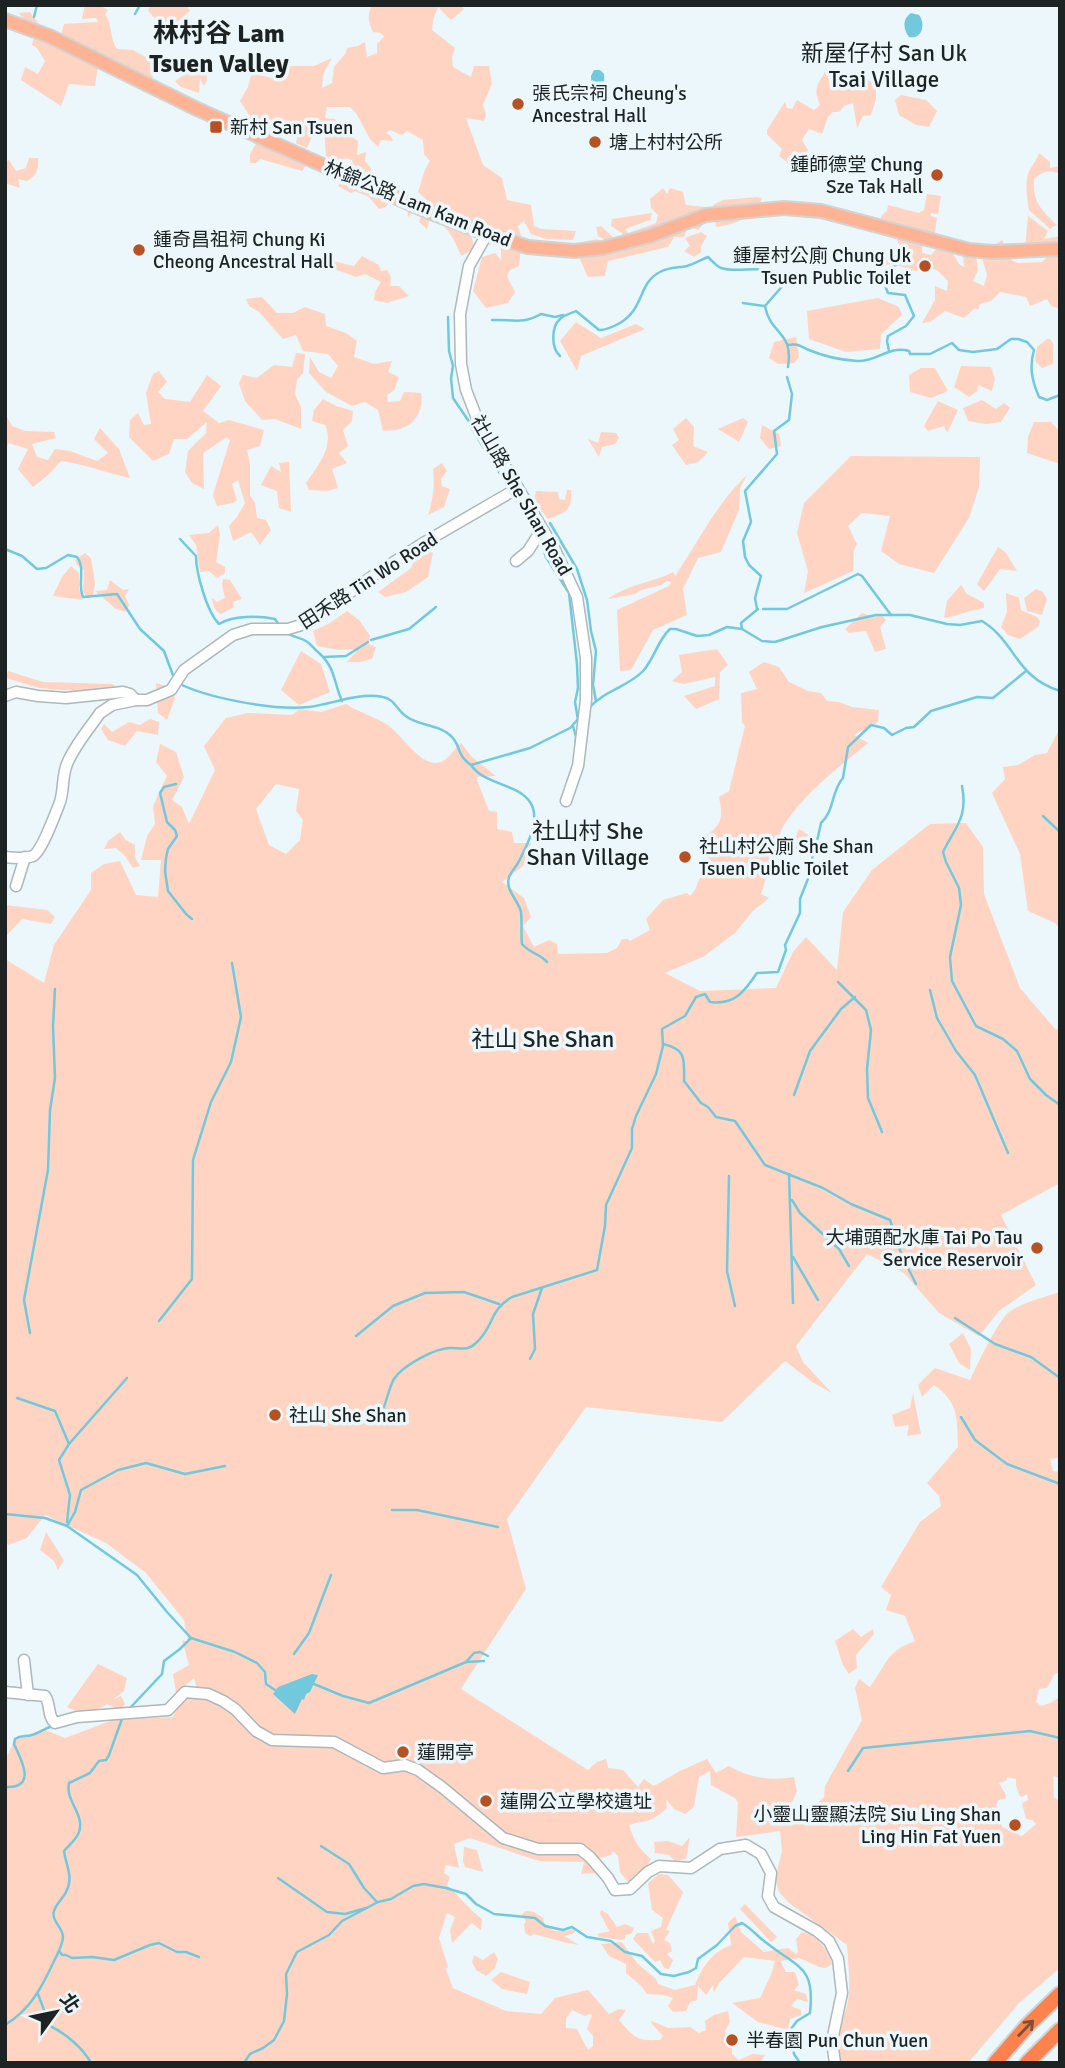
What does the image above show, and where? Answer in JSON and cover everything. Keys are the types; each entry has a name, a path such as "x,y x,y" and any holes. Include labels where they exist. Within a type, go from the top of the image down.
{"highway":[{"path":"995,2063 1060,1994"},
{"path":"1027,2063 1058,2032"}],"main road":[{"name":"林錦公路 Lam Kam Road","path":"5,20 49,36 197,109 426,211 528,247 574,251 603,248 650,236 706,215 784,208 821,211 969,250 993,253 1060,249"}],"street":[{"name":"社山路 She Shan Road","path":"487,234 469,266 460,314 461,364 474,415 563,565 577,597 586,659 586,700 576,773 566,801"},
{"name":"田禾路 Tin Wo Road","path":"136,700 147,700 174,688 184,670 233,635 256,629 284,629 313,620 396,560 518,488"},
{"path":"516,561 528,551 542,529"},
{"path":"5,696 16,692 66,698 123,692 131,694 136,700 112,705 100,713 67,763 62,777 60,802 34,855 5,857"},
{"path":"16,886 25,857"},
{"path":"24,1660 28,1695"},
{"path":"5,1692 45,1696 55,1723 77,1717 168,1710 186,1692 208,1694 235,1709 256,1731 272,1740 334,1742 383,1768 405,1765 418,1770 503,1838 538,1849 580,1849 608,1878 615,1890 630,1889 648,1872 659,1866 691,1868 720,1849 746,1845 761,1854 771,1873 768,1896 774,1907 817,1931 829,1941 838,1959 842,1993 832,2041 835,2063"}],"shaded area":[{"path":"85,5 99,5 108,10 105,14 117,49 133,50 151,60 153,82 98,65 95,86 69,84 61,106 21,80 25,67 38,74 45,61 32,45 34,36 19,13 30,12 53,43 60,38 64,24 98,22 96,18 82,19"},
{"path":"150,5 186,5 190,11 171,27 163,27 148,11"},
{"path":"372,5 461,5 464,9 451,20 438,7 432,30 455,48 453,67 471,77 474,66 489,66 492,84 483,105 486,114 484,121 466,118 483,165 502,178 507,200 531,205 534,226 576,231 573,240 546,239 531,234 524,221 518,226 522,239 519,266 510,270 507,276 515,292 508,303 486,308 473,291 482,257 495,253 501,260 500,244 493,235 467,224 475,248 461,256 453,238 441,224 430,217 427,229 419,222 422,213 416,210 408,217 406,198 410,194 418,205 427,209 430,203 418,192 430,161 424,154 423,140 407,131 402,135 390,130 386,133 393,141 381,140 378,147 350,107 327,107 325,118 335,119 344,132 358,141 357,155 366,152 365,161 374,179 355,171 352,160 345,158 341,165 326,156 324,128 317,126 307,148 296,143 299,129 291,124 276,133 261,120 251,118 240,101 252,72 280,81 283,75 282,66 314,66 332,58 323,74 322,88 332,83 334,67 347,48 365,42 367,57 377,53 377,44 384,37 381,33 373,32 371,28 369,15"},
{"path":"200,58 205,61 207,80 204,86 200,79 199,93 181,87 175,81 200,64"},
{"path":"827,69 830,88 849,82 876,81 876,99 871,115 863,116 857,128 853,103 844,106 839,112 833,112 828,117 822,134 809,129 802,140 808,150 799,168 792,166 779,156 782,149 767,134 767,130 785,102 787,108 792,109 797,100 814,110 820,105 817,87"},
{"path":"901,95 926,100 937,111 929,127 916,125 899,115 895,100"},
{"path":"257,142 308,162 302,171 260,159 256,163 250,163 250,154"},
{"path":"1039,153 1050,162 1050,168 1060,166 1059,173 1046,172 1034,179 1034,193 1039,205 1057,225 1050,229 1029,210 1026,187 1028,174"},
{"path":"29,158 38,158 38,169 33,177 27,181 18,179 20,188 5,183 5,162 9,160 16,171 26,168"},
{"path":"353,171 368,182 386,184 394,198 379,209 369,197 355,191 351,193 338,186 342,179"},
{"path":"663,188 667,194 670,188 683,192 686,205 706,207 709,218 698,230 688,226 684,237 674,237 668,247 608,261 605,276 588,277 579,257 583,242 597,239 605,244 609,242 598,236 596,227 601,226 617,241 622,239 622,233 611,226 612,219 652,213 650,220 625,229 628,233 656,223 658,215 651,208 650,199"},
{"path":"927,194 941,196 938,214 930,213 937,218 935,233 923,231 922,253 931,255 937,248 951,251 964,267 963,252 976,254 978,270 973,281 984,286 987,275 979,248 989,248 1002,240 1013,261 1042,262 1049,255 1025,249 1028,216 1048,231 1044,239 1060,236 1060,309 1051,306 1047,299 1030,306 1026,297 1000,292 964,318 945,311 930,322 922,323 935,300 935,286 947,291 948,281 938,271 921,264 917,271 885,265 887,252 902,251 897,239 881,232 880,223 888,205 919,213 924,210"},
{"path":"762,198 755,211 737,222 716,227 713,205 723,200"},
{"path":"701,232 707,236 701,246 701,252 694,257 684,251 690,246 685,238"},
{"path":"362,256 379,265 381,271 387,270 391,277 390,286 399,286 409,296 387,303 374,300 381,282 365,274 356,277 334,269 333,261 354,266"},
{"path":"262,297 277,313 293,313 305,307 325,314 326,326 346,333 357,341 354,357 374,364 392,361 388,372 399,377 394,390 387,395 388,402 400,401 404,392 421,393 418,415 406,427 383,431 378,410 365,402 352,406 326,392 309,373 310,357 319,372 331,378 338,366 328,354 303,351 296,335 283,339 259,312 249,306 246,299"},
{"path":"878,298 899,307 902,315 881,334 880,349 846,352 809,339 807,311"},
{"path":"576,322 601,338 636,324 645,329 581,356 577,371 560,341"},
{"path":"796,337 799,357 794,363 778,364 769,358 774,342"},
{"path":"1047,339 1053,343 1053,364 1042,368 1035,361 1037,347"},
{"path":"296,353 305,354 303,373 297,380 295,394 301,407 301,429 275,419 262,420 245,401 239,383 243,375 257,378 274,365 292,367"},
{"path":"961,366 991,367 995,379 992,391 978,385 977,391 969,397 954,387"},
{"path":"921,368 935,368 948,391 931,398 910,392 909,375"},
{"path":"159,371 167,382 158,392 165,399 190,402 207,375 221,386 203,411 219,423 229,420 264,430 260,446 247,450 250,495 255,503 257,518 266,520 271,530 260,545 251,532 233,541 229,526 245,503 238,480 232,484 237,500 233,503 217,506 213,495 230,440 227,437 203,453 204,489 192,483 185,472 188,451 206,433 207,422 187,439 174,439 169,454 153,461 129,437 130,420 138,413 144,425 151,424 146,393 153,374"},
{"path":"323,399 353,411 352,421 343,430 348,446 339,453 347,463 332,469 338,488 327,491 309,490 306,483 319,463 328,441 325,425 312,421 314,410"},
{"path":"982,400 996,409 1004,403 1010,408 1001,422 986,424 968,421 963,408"},
{"path":"938,401 958,410 947,433 944,426 928,431 924,426"},
{"path":"5,413 12,426 25,431 54,432 56,438 32,444 37,457 48,460 55,449 70,451 97,461 108,453 94,439 100,428 119,449 130,478 61,461 33,487 18,469 28,449 8,443 5,454"},
{"path":"686,418 694,427 693,446 708,452 698,462 686,465 672,445 679,440 673,429"},
{"path":"743,418 748,422 739,442 718,429"},
{"path":"1034,422 1051,422 1060,432 1060,464 1027,453 1028,437"},
{"path":"762,425 779,434 781,446 769,449 760,438"},
{"path":"601,432 616,433 619,438 615,444 602,447 599,457 588,439 598,443"},
{"path":"851,456 980,457 979,487 969,518 934,573 899,564 881,551 890,516 862,513 848,526 857,544 853,571 804,593 808,571 797,533 804,503"},
{"path":"289,462 291,512 279,508 277,491 261,485 271,466 281,472 279,463"},
{"path":"442,463 447,471 441,479 442,486 450,489 444,507 428,515 433,492 433,469"},
{"path":"747,475 740,488 739,510 721,552 698,558 683,589 687,615 653,630 631,670 620,671 617,610 669,586 671,582 667,581 635,594 608,599 624,590 673,572 675,576 717,510"},
{"path":"567,490 571,490 569,507 548,519 534,501 536,491 558,492 559,499 565,500"},
{"path":"218,525 220,535 216,562 225,567 225,573 217,578 209,571 200,572 196,545 189,535 209,533"},
{"path":"998,547 1006,553 1017,571 1000,569 984,591 977,584"},
{"path":"421,549 433,553 428,577 406,592 385,597 378,592 410,569"},
{"path":"85,553 91,558 95,583 93,596 88,598 83,592 84,570 75,560"},
{"path":"71,566 79,573 79,589 83,600 53,596"},
{"path":"223,579 230,580 242,599 233,602 234,607 221,614 214,608 212,598 217,602 225,598"},
{"path":"110,580 123,590 129,589 125,596 129,605 126,612 116,609 95,591 107,590"},
{"path":"961,585 967,594 984,603 984,608 944,618 947,601"},
{"path":"1036,589 1043,592 1047,599 1042,615 1027,611 1024,598"},
{"path":"1006,593 1019,598 1021,610 1040,621 1038,627 1020,639 1008,635 1001,627 1007,612"},
{"path":"347,611 360,621 370,636 368,644 376,647 372,659 347,662 357,651 317,646 313,631"},
{"path":"862,613 875,617 880,614 886,620 880,627 886,649 875,652 866,631 849,633 845,629"},
{"path":"717,649 728,665 720,672 719,699 696,709 684,696 715,686 715,677 684,684 672,681 682,672 679,655"},
{"path":"301,651 321,664 330,692 299,705 281,690"},
{"path":"764,662 779,667 789,682 808,691 821,693 827,701 879,710 878,722 854,735 868,743 814,790 786,822 775,847 761,894 769,898 752,912 735,933 703,957 665,973 700,991 776,988 793,952 806,937 837,970 843,912 872,870 930,824 966,823 983,847 984,894 1020,988 1056,1030 1060,1026 1060,1183 1001,1215 1036,1285 999,1311 979,1336 939,1313 904,1273 867,1254 796,1346 803,1362 832,1393 812,1382 785,1361 722,1422 586,1407 507,1519 526,1589 461,1689 588,1770 597,1762 606,1759 608,1768 623,1770 638,1787 644,1779 654,1786 707,1759 716,1773 729,1766 760,1778 794,1777 797,1791 783,1823 799,1820 824,1797 825,1786 862,1720 855,1688 859,1679 870,1687 892,1654 915,1641 905,1616 886,1610 891,1595 881,1587 920,1522 941,1506 939,1496 927,1483 958,1447 957,1420 948,1398 934,1385 922,1397 918,1385 935,1368 970,1380 993,1334 1008,1313 1026,1303 1060,1292 1060,1458 1050,1459 1053,1471 1060,1472 1060,1671 1054,1675 1047,1688 1039,1689 1036,1702 1041,1706 1060,1697 1060,1781 1053,1776 1054,1797 1060,1802 1060,1968 1019,2003 968,2063 841,2063 835,2056 840,2049 838,2037 849,1994 847,1945 789,1903 779,1892 775,1879 782,1851 780,1831 736,1837 738,1803 736,1799 711,1785 710,1771 699,1777 694,1807 685,1814 674,1809 666,1799 667,1808 660,1814 629,1825 637,1844 651,1859 630,1896 624,1895 628,1882 620,1872 618,1856 613,1851 611,1855 599,1858 595,1873 581,1874 584,1862 539,1861 470,1838 454,1844 459,1868 446,1865 444,1873 450,1877 447,1885 482,1919 481,1930 472,1923 452,1943 450,1930 455,1917 447,1913 439,1938 453,1988 506,2011 541,2014 555,1998 588,1990 609,2014 619,2009 626,2010 619,2020 636,2037 660,2040 663,2036 651,2021 669,2028 690,2027 699,2033 706,2030 705,2021 728,2011 730,2022 725,2031 732,2054 739,2060 752,2054 765,2055 760,2063 5,2063 5,1761 14,1741 43,1729 65,1738 113,1720 173,1717 178,1706 197,1689 194,1678 176,1693 173,1674 189,1665 182,1640 188,1642 184,1620 146,1573 106,1543 45,1515 27,1538 8,1545 5,1541 5,959 44,983 54,945 91,890 91,873 104,864 120,861 136,895 158,897 161,860 141,860 147,836 155,824 153,806 167,776 156,762 160,744 176,752 184,777 172,800 182,807 189,824 215,770 204,746 226,718 248,713 292,715 300,709 321,712 346,704 389,726 427,761 444,761 461,743 472,757 496,776 476,777 489,811 497,812 497,829 512,832 514,843 531,843 523,866 502,882 524,898 531,917 523,926 534,947 549,940 557,944 558,954 607,953 617,948 622,939 630,941 650,930 646,919 663,900 687,893 690,896 695,890 709,855 703,851 705,837 720,820 719,797 729,791 745,726 742,722 741,693 757,689 749,672","holes":["276,784 299,789 296,811 303,820 300,840 286,854 269,845 256,809","1007,1777 1016,1779 1019,1795 1022,1797 1027,1794 1028,1800 1022,1803 1026,1819 1036,1824 1022,1836 1002,1827 996,1805 999,1800 1006,1798 999,1783 1006,1781","572,2010 585,2016 592,2015 587,2029 593,2036 593,2046 588,2050 577,2029 566,2028 566,2019"]},
{"path":"8,671 43,682 113,684 116,687 76,691 39,688 6,678"},
{"path":"156,683 170,687 175,698 167,720 158,713"},
{"path":"150,719 159,722 158,735 137,731 125,746 108,740 101,729 104,724 112,732 129,722 140,725"},
{"path":"1060,728 1060,929 1055,923 1028,911 1020,854 992,793 1005,779 1003,767 1018,765 1035,755 1047,753"},
{"path":"799,829 814,841 816,854 802,856 792,846"},
{"path":"120,832 126,840 135,845 135,857 140,866 133,868 116,848 104,849 108,841"},
{"path":"5,905 47,910 55,917 51,924 22,919 6,936"},
{"path":"963,1333 971,1349 970,1370 959,1363 949,1344"},
{"path":"913,1393 921,1434 907,1436 909,1425 895,1427 892,1415 910,1408"},
{"path":"46,1532 64,1560 58,1570 54,1561 40,1550"},
{"path":"853,1629 861,1637 873,1629 874,1634 856,1655 857,1668 849,1674 835,1641"},
{"path":"98,1664 127,1678 124,1691 112,1700 121,1696 125,1704 121,1711 107,1704 87,1711 76,1711 67,1707"},
{"path":"690,1837 686,1859 675,1861 669,1855 655,1853 654,1842 668,1841 682,1846"},
{"path":"464,1847 477,1850 483,1872 465,1867"},
{"path":"659,1874 668,1875 683,1892 666,1930 670,1931 664,1940 670,1943 672,1951 667,1954 673,1960 669,1969 664,1968 660,1960 655,1962 633,1939 637,1933 648,1933 653,1944 655,1941 651,1931 661,1927 663,1918 652,1910 648,1883"},
{"path":"745,1904 777,1937 771,1942 740,1909"},
{"path":"601,1910 608,1914 617,1927 625,1924 634,1928 631,1934 625,1935 622,1940 599,1937 597,1934 610,1931 600,1914"},
{"path":"526,1911 534,1912 543,1918 547,1927 554,1931 573,1929 576,1931 564,1936 579,1945 525,1933 526,1922 522,1914"},
{"path":"735,1916 741,1932 764,1952 788,1948 796,1954 796,1939 802,1932 822,1944 828,1953 832,1964 826,1968 799,1958 780,1961 786,1972 795,1972 799,1985 794,1990 806,1994 808,2002 797,1999 791,2006 801,2010 801,2015 790,2019 788,2030 758,2022 732,2003 760,1998 775,1961 744,1957 714,1992 713,1985 706,1995 698,1986 697,2000 690,2002 686,2011 673,2012 668,2006 673,1998 647,1994 626,1973 626,1964 609,1956 601,1944 622,1942 637,1963 656,1979 658,1984 675,1990 695,1985 708,1961 731,1945 728,1923"},
{"path":"494,1952 498,1959 495,1968 486,1976 476,1970 472,1962 474,1955 483,1960"},
{"path":"501,1972 530,1982 527,1994 502,1989 491,1980"}],"water":[{"path":"911,13 919,15 922,30 917,36 909,37 905,21"},
{"path":"594,70 600,70 604,74 605,96 600,101 592,97 591,76"},
{"path":"312,1674 318,1675 295,1714 273,1694 278,1687"}],"waterway":[{"path":"34,17 37,5"},
{"path":"135,14 140,5"},
{"path":"560,356 553,337 555,327 562,318 576,311 599,330 612,327 634,310 653,277 663,270 687,266 708,257 721,268 765,270 780,276 785,283 765,306 772,323 788,346 788,367"},
{"path":"889,351 888,336 906,326 914,316 905,295 888,293 881,276 881,273 896,265 899,258"},
{"path":"743,303 764,306"},
{"path":"492,320 522,320 541,314 555,317 563,315"},
{"path":"448,317 453,398 509,488"},
{"path":"788,345 797,345 839,359 864,361 895,350 909,351 910,354 930,354 952,343 959,350 973,352 997,349 1011,339 1018,339 1027,342 1034,350 1032,374 1039,397 1047,400 1060,395"},
{"path":"757,609 755,598 761,576 745,557 743,541 751,522 745,491 777,454 774,431 789,420 792,394 787,377"},
{"path":"514,496 536,531"},
{"path":"550,523 577,569 587,600 596,651 593,685 596,701"},
{"path":"180,539 196,556 203,592 210,611 219,624 231,619 254,617 275,619 279,625"},
{"path":"540,539 546,557 569,593 577,664 578,688 575,702 578,720"},
{"path":"5,549 22,556 37,569 46,568 68,555 77,557 81,566 83,597 117,594 140,629 164,651 174,678"},
{"path":"763,609 787,609 858,574 891,615"},
{"path":"371,640 409,629 436,607"},
{"path":"742,629 741,623 758,609"},
{"path":"589,708 643,671 670,629 697,636 709,635 727,627 742,629 762,641 775,642 822,627 876,615 910,615 960,625 982,621 993,629 1034,677 1060,691"},
{"path":"286,632 308,642 324,658 331,669 342,701"},
{"path":"324,657 346,656 368,642"},
{"path":"381,1415 394,1379 411,1363 444,1349 473,1346 482,1337 495,1313 512,1297 597,1270 606,1205 632,1148 632,1129 636,1116 656,1074 663,1046 662,1029 685,1016 696,997 705,994 710,1002 726,1001 738,996 757,973 778,972 786,950 785,945 800,913 800,899 813,866 812,853 821,823 829,812 836,789 843,778 848,747 871,725 884,728 892,735 914,727 931,711 977,697 993,698 1026,671"},
{"path":"178,683 206,694 278,707 309,707 355,697 383,697 390,700 407,717 451,736 463,758 471,765 530,748 570,728 579,718"},
{"path":"573,726 576,737 575,753"},
{"path":"471,765 484,777 517,791 530,802 533,809 532,833 508,882 521,912 522,944 547,962"},
{"path":"176,784 164,787 160,793 167,822 177,836 168,849 165,871 168,891 192,919"},
{"path":"962,786 962,814 943,852 959,888 961,905 950,957 952,981 976,1026 1003,1039 1017,1051 1030,1079 1060,1105"},
{"path":"1043,816 1060,832"},
{"path":"159,1321 192,1279 193,1160 211,1102 231,1062 241,1017 232,963"},
{"path":"838,982 866,1010 871,1030 867,1069 868,1098 882,1132"},
{"path":"30,1333 24,1300 48,1170 50,1110 55,1078 55,989"},
{"path":"930,990 937,1018 956,1051 975,1075 1008,1153"},
{"path":"794,1095 810,1051 841,1009 855,997"},
{"path":"663,1044 680,1052 684,1061 684,1081 701,1103 716,1117 735,1121 765,1165 823,1188 851,1204 890,1220 902,1256 916,1284"},
{"path":"789,1174 793,1303"},
{"path":"729,1176 727,1271 735,1306"},
{"path":"792,1200 800,1213 839,1249 849,1266"},
{"path":"793,1257 818,1300"},
{"path":"530,1359 535,1349 533,1314 542,1288"},
{"path":"356,1336 393,1306 425,1293 464,1292 499,1304"},
{"path":"955,1318 995,1344 1031,1357 1060,1378"},
{"path":"69,1444 127,1378"},
{"path":"17,1398 55,1411 69,1444 59,1460 70,1495 67,1522"},
{"path":"961,1417 975,1440 1007,1464 1060,1484"},
{"path":"67,1526 75,1512 81,1490 118,1470 146,1463 185,1474 225,1466"},
{"path":"392,1510 417,1510 498,1527"},
{"path":"5,1514 45,1518 67,1526 137,1575 191,1638 235,1652 257,1663 265,1672 266,1684 275,1690"},
{"path":"294,1654 309,1633 331,1575"},
{"path":"130,1708 162,1674 164,1661 191,1638"},
{"path":"314,1684 369,1703 466,1662 474,1653 480,1652 488,1656"},
{"path":"466,1662 484,1661"},
{"path":"5,2025 35,1997 62,1943 63,1936 53,1914 68,1887 69,1872 64,1851 77,1837 80,1825 70,1796 69,1783 90,1773 99,1761 106,1760 123,1716"},
{"path":"5,1787 15,1786 24,1778 15,1739 53,1726"},
{"path":"848,1771 863,1748 1030,1731 1060,1738"},
{"path":"321,1846 349,1864 364,1888 377,1902"},
{"path":"278,1878 327,1912 345,1914 366,1908"},
{"path":"244,2063 250,2054 274,2040 284,2021 286,1974 297,1952 329,1935 342,1921 413,1886 424,1884 466,1894 476,1904 494,1914 535,1918 545,1926 563,1930 572,1927 587,1937 611,1941 625,1952 642,1956 661,1974 674,1976 696,1968 698,1959 717,1945 735,1926 742,1923 797,1965 807,1978 810,1986 810,2013 797,2021 791,2029 794,2054 800,2063"},
{"path":"59,1951 72,1958 114,1960 159,1943 177,1952 199,1957"},
{"path":"38,1994 50,2026 73,2042 91,2063"}],"place":[{"name":"張氏宗祠 Cheung's Ancestral Hall","path":"518,104"},
{"name":"新村 San Tsuen","path":"216,127"},
{"name":"塘上村村公所","path":"595,142"},
{"name":"鍾師德堂 Chung Sze Tak Hall","path":"937,175"},
{"name":"鍾奇昌祖祠 Chung Ki Cheong Ancestral Hall","path":"139,250"},
{"name":"鍾屋村公廁 Chung Uk Tsuen Public Toilet","path":"925,266"},
{"name":"社山村公廁 She Shan Tsuen Public Toilet","path":"685,857"},
{"name":"大埔頭配水庫 Tai Po Tau Service Reservoir","path":"1037,1248"},
{"name":"社山 She Shan","path":"275,1415"},
{"name":"蓮開亭","path":"403,1752"},
{"name":"蓮開公立學校遺址","path":"486,1801"},
{"name":"小靈山靈顯法院 Siu Ling Shan Ling Hin Fat Yuen","path":"1015,1825"},
{"name":"半春園 Pun Chun Yuen","path":"732,2040"}],"district":[{"name":"林村谷 Lam Tsuen Valley","path":"219,48"},
{"name":"新屋仔村 San Uk Tsai Village","path":"884,66"},
{"name":"社山村 She Shan Village","path":"588,844"},
{"name":"社山 She Shan","path":"543,1039"}]}
